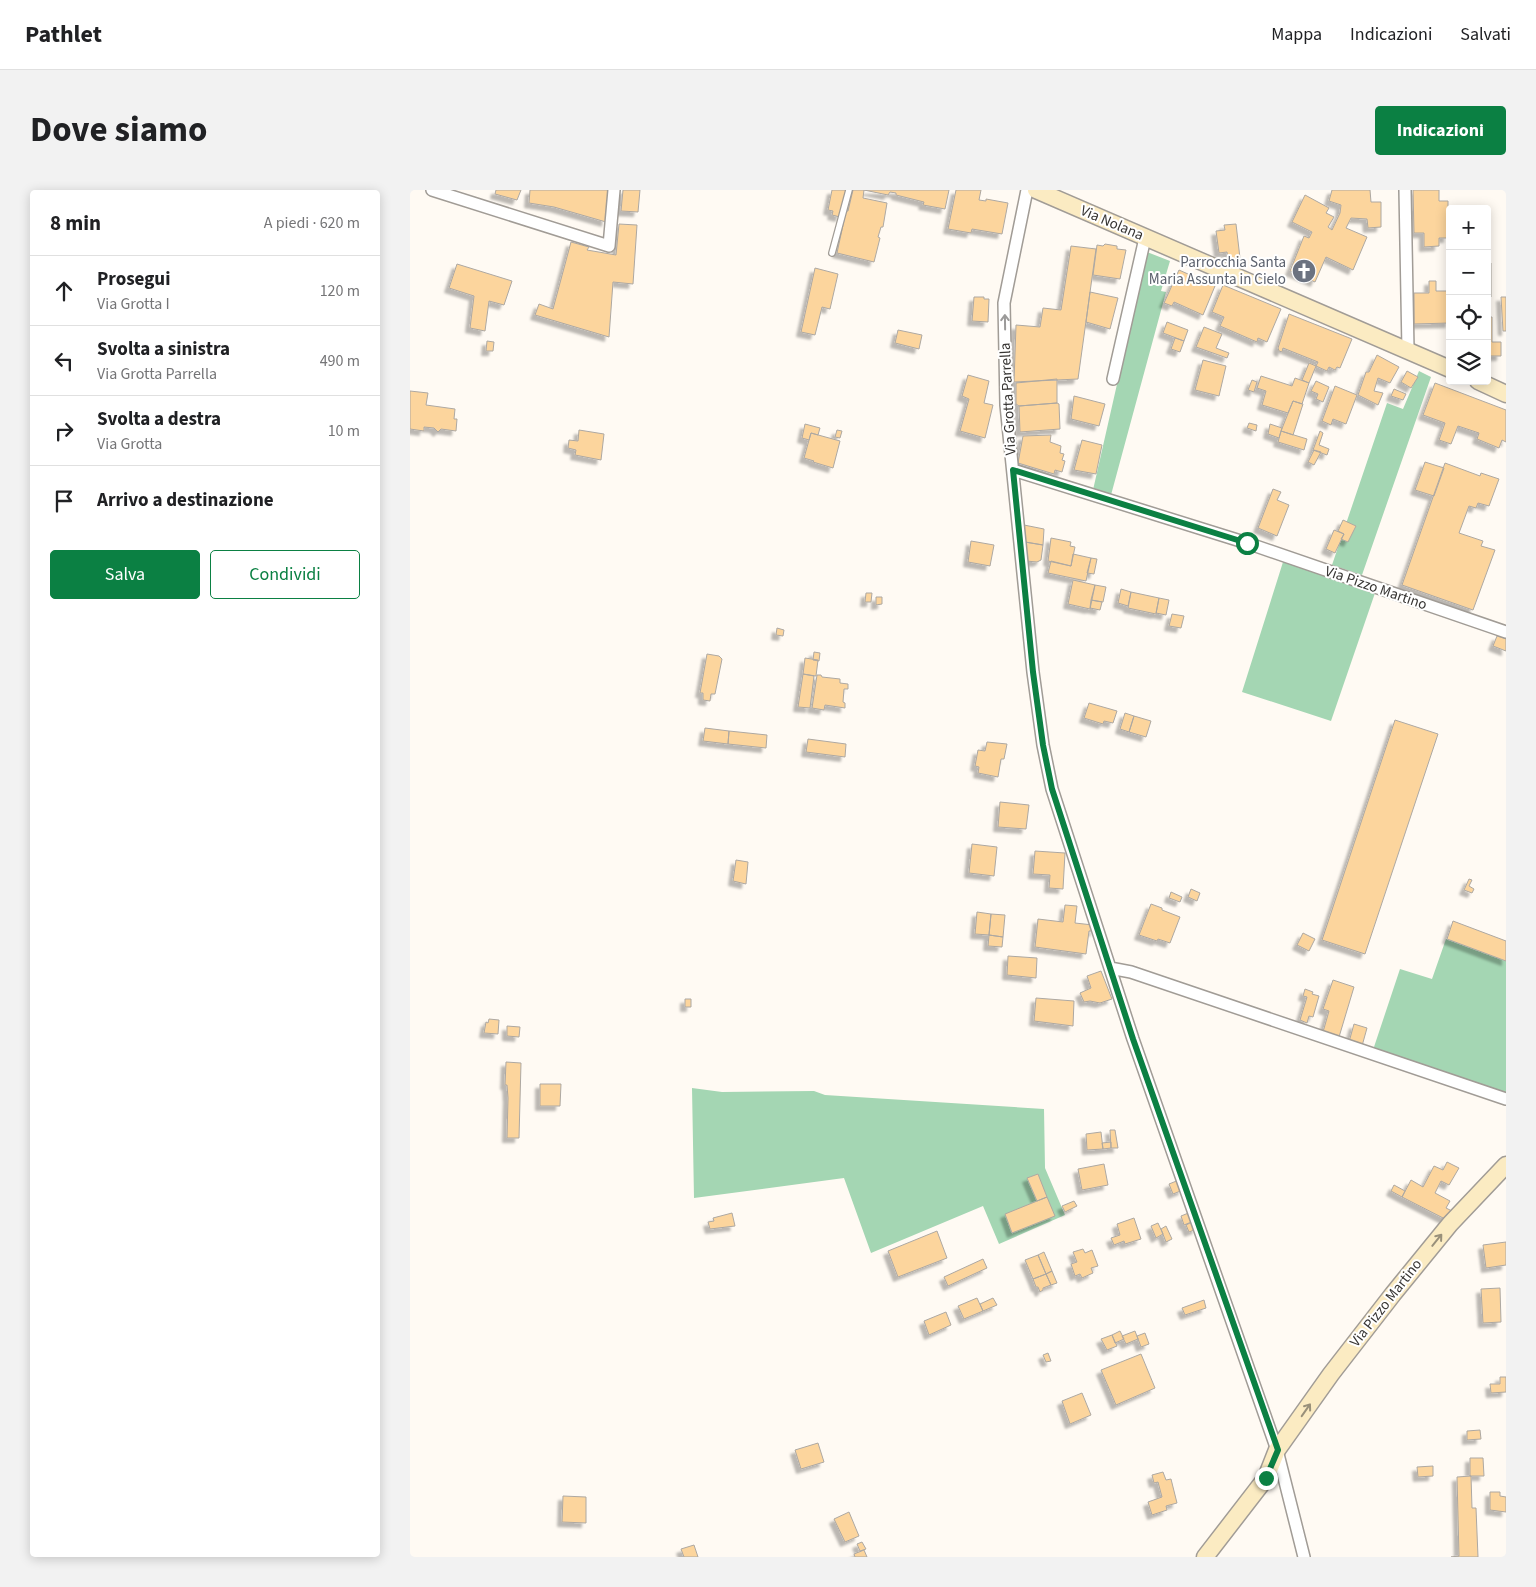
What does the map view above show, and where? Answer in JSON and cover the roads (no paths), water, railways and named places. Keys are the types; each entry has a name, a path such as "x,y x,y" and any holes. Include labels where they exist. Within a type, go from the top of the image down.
{"street":[{"path":"432,190 609,246 614,190"},
{"name":"Via Grotta Parrella","path":"1027,190 1004,304 1006,405 1033,672 1043,745 1052,789 1133,1039 1278,1450 1304,1557"},
{"name":"Via Nolana","path":"1036,190 1446,366"},
{"path":"1405,190 1408,350"},
{"path":"1113,379 1145,238"},
{"path":"1487,385 1506,394"},
{"name":"Via Pizzo Martino","path":"1013,470 1247,543 1506,632"},
{"path":"1110,968 1131,972 1506,1099"},
{"name":"Via Pizzo Martino","path":"1205,1557 1266,1478 1278,1450 1331,1374 1450,1224 1506,1165"}],"lane":[{"path":"832,253 849,190"}],"place":[{"name":"Parrocchia Santa Maria Assunta in Cielo","path":"1304,271"}]}
